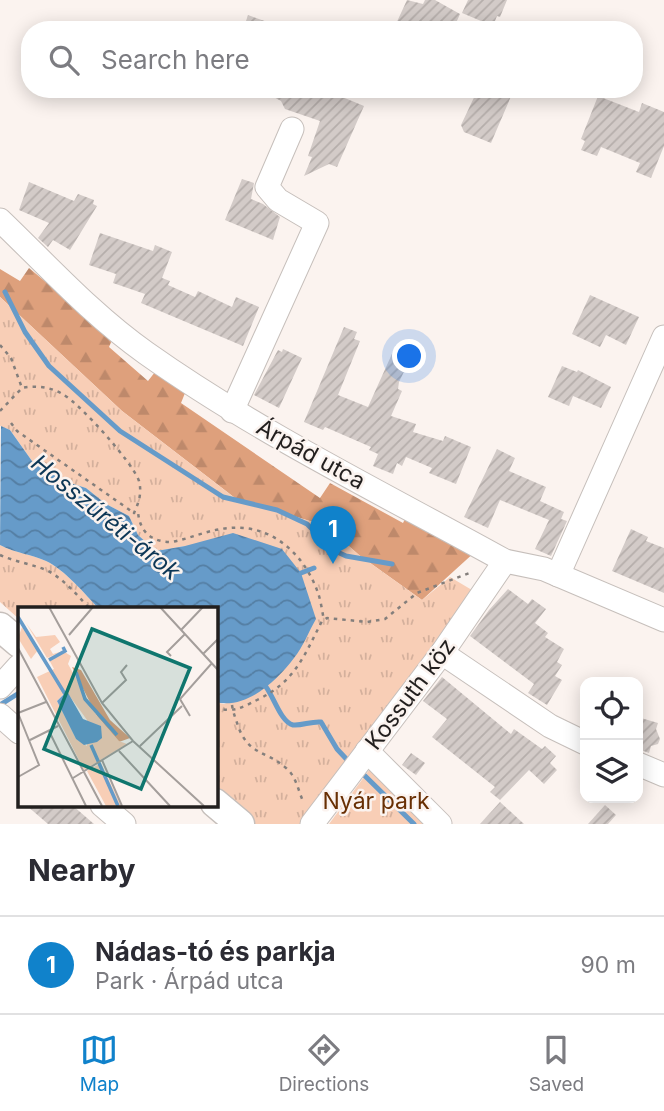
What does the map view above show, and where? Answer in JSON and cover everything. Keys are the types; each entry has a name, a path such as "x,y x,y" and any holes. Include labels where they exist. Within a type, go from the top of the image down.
{"main road":[{"path":"0,627 18,642"},
{"path":"217,805 240,824"}],"street":[{"path":"232,411 317,223 278,200 267,187 292,129"},
{"name":"Árpád utca","path":"0,220 84,301 144,351 232,411 505,561 544,569 664,620"},
{"path":"558,575 664,337"},
{"name":"Kossuth köz","path":"313,822 442,653 505,561"},
{"path":"442,653 550,726 580,741"},
{"path":"0,687 18,667"},
{"path":"0,715 18,731"},
{"path":"365,754 440,824"},
{"path":"643,766 664,775"},
{"path":"103,806 124,824"}],"path":[{"path":"0,345 11,358 22,388"},
{"path":"0,411 22,388 41,387 62,393 120,452 133,469 140,488 140,500 134,513"},
{"path":"11,423 17,431 134,513 138,512 146,534 163,542 172,542 232,527 254,529 274,535 288,546 307,571 319,594 324,620 302,661 280,687 262,698 233,711 217,708"},
{"path":"0,555 50,572 88,607"},
{"path":"324,620 367,622 384,619 402,608 417,593 474,572"},
{"path":"232,705 245,741 252,749 288,769 313,822"}],"green space":[{"path":"29,268 113,338 109,347 148,381 155,372 185,393 181,403 320,498 330,483 403,523 407,515 476,551 422,600 359,555 326,526 235,498 122,411 0,297 0,269 20,281"},
{"path":"0,297 122,411 235,498 326,526 359,555 422,600 450,577 477,593 301,824 254,824 217,792 217,702 224,704 267,687 185,546 156,551 138,535 129,516 106,504 86,488 64,481 32,461 10,430 0,426"},
{"path":"0,545 53,565 97,607 18,607 18,618 0,602"},
{"name":"Nyár park","path":"370,769 432,824 329,824"}],"water":[{"path":"1,426 10,430 32,461 64,481 86,488 106,504 129,516 138,535 156,551 233,533 282,549 301,573 316,619 300,649 270,684 238,702 217,702 217,607 97,607 53,565 0,545"}],"building":[{"path":"407,0 423,4 425,0 435,0 460,14 457,21 397,21"},
{"path":"468,0 507,0 500,17 497,16 495,21 481,21 462,13"},
{"path":"248,15 265,21 246,21"},
{"path":"276,98 345,98 364,106 337,167 329,164 304,176 312,157 308,156 320,121 285,109 281,101"},
{"path":"474,98 510,98 491,143 464,132 461,125"},
{"path":"597,98 639,112 642,103 664,112 664,146 651,178 636,172 640,163 601,147 597,156 581,150 585,141 581,139"},
{"path":"242,179 254,183 251,199 280,217 273,240 225,220"},
{"path":"29,182 74,201 78,194 94,200 93,204 97,206 70,250 53,240 48,247 38,238 49,223 19,210"},
{"path":"100,233 153,251 155,245 172,252 162,278 170,281 168,285 195,297 198,291 232,307 236,297 259,307 243,346 141,303 145,294 113,283 116,274 89,265"},
{"path":"590,295 639,317 626,345 606,335 600,347 572,334"},
{"path":"344,327 357,332 354,339 360,341 338,395 368,407 396,345 413,353 399,382 398,389 402,391 391,416 416,424 413,432 443,441 445,436 471,447 456,484 429,473 432,468 406,457 402,466 397,463 393,474 373,466 378,454 369,450 371,447 325,427 323,430 304,422"},
{"path":"283,349 302,358 279,408 254,395 278,350 282,352"},
{"path":"562,366 577,372 578,370 611,387 601,408 573,396 569,406 548,397"},
{"path":"497,449 515,458 509,471 546,487 540,501 564,512 561,519 567,521 551,556 535,549 549,520 500,500 488,528 464,517"},
{"path":"631,529 648,537 646,541 664,548 664,593 612,571"},
{"path":"508,589 528,604 532,599 546,609 535,623 548,633 545,637 564,649 557,662 562,665 555,676 562,680 547,705 528,693 534,684 470,636"},
{"path":"442,677 511,734 514,729 542,749 545,746 556,756 550,763 557,770 544,784 529,770 500,800 490,792 495,787 432,737 447,719 423,701"},
{"path":"643,719 658,723 656,729 660,739 658,744 651,746 649,753 643,751"},
{"path":"411,753 425,763 416,775 402,765"},
{"path":"500,802 524,824 480,824"},
{"path":"605,805 616,815 608,824 588,824"},
{"path":"27,806 73,806 94,824 48,824"}],"waterway":[{"path":"5,292 25,332 49,366 120,431 223,497 277,510 307,524 333,550 346,556 392,564"},
{"path":"301,573 314,568"},
{"name":"Hosszúréti-árok","path":"263,683 288,723 296,725 321,722 337,749 351,764"},
{"path":"0,705 18,694"},
{"name":"Hosszúréti-árok","path":"359,770 414,824"}],"place":[{"name":"Nádas-tó és parkja","path":"333,564"}]}
